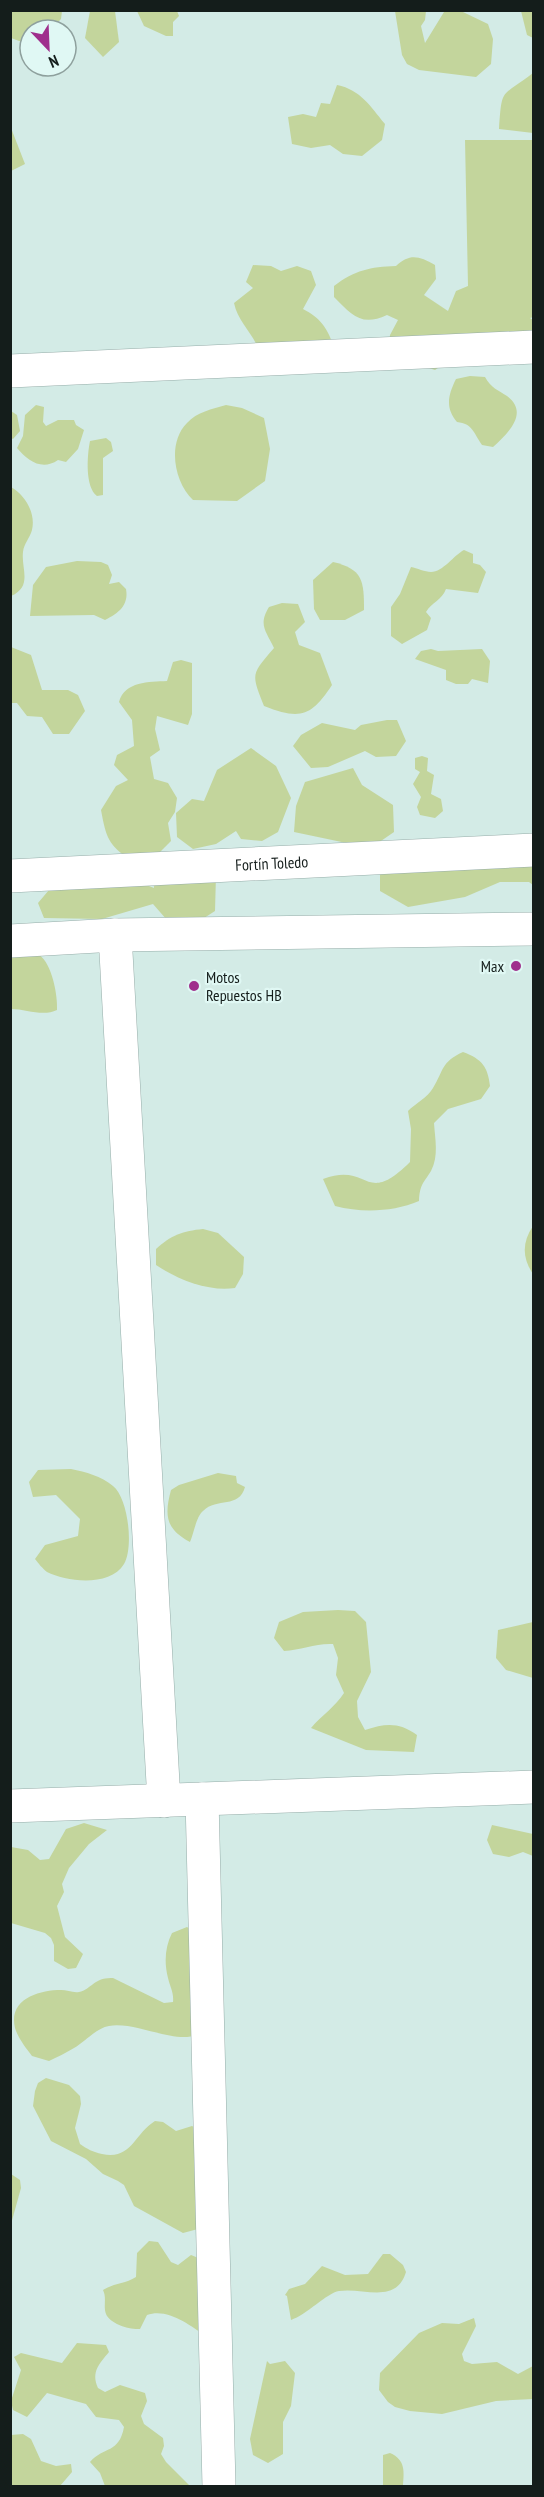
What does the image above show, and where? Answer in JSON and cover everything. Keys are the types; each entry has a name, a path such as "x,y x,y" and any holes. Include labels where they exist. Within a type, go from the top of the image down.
{"street":[{"path":"10,371 534,347"},
{"name":"Fortín Toledo","path":"10,876 534,850"},
{"path":"10,941 115,935 534,929"},
{"path":"115,935 164,1801"},
{"path":"10,1806 534,1787"},
{"path":"202,1799 219,2487"}],"green space":[{"path":"11,10 62,10 61,18 18,18 18,41 11,38"},
{"path":"90,11 115,11 119,42 103,57 85,38"},
{"path":"137,11 177,11 179,16 173,22 173,36 166,36 144,26"},
{"path":"395,11 426,11 425,20 421,26 425,43 444,12 470,11 463,12 488,24 493,39 491,64 476,77 419,70 407,64 402,55"},
{"path":"521,11 533,11 533,38 527,35"},
{"path":"533,73 533,133 499,129 501,106 505,94"},
{"path":"337,85 359,95 385,124 382,140 362,156 343,154 330,145 311,148 292,144 288,117 303,114 316,117 321,103 330,104"},
{"path":"11,128 25,164 10,171"},
{"path":"465,140 533,140 534,317 530,318 533,320 533,350 448,361 435,370 410,362 389,348 390,335 398,320 387,315 370,320 352,314 334,297 334,286 363,270 396,266 406,259 415,257 435,265 436,279 424,295 448,311 456,291 468,286"},
{"path":"253,265 271,266 281,271 297,266 311,271 316,285 303,309 322,323 333,344 259,350 234,303 253,288 246,282"},
{"path":"470,376 485,377 492,386 514,403 516,409 514,423 510,430 493,447 482,445 472,429 457,422 449,406 451,390 456,379"},
{"path":"36,405 44,407 43,422 46,426 58,420 74,420 76,425 84,430 78,449 66,462 58,460 46,465 36,463 17,448 23,436 25,415"},
{"path":"226,405 242,408 264,418 270,449 265,481 237,501 193,500 186,492 177,473 175,451 177,441 181,431 195,416"},
{"path":"11,411 17,415 20,431 13,439 11,438"},
{"path":"106,438 111,442 113,451 103,458 103,495 97,496 90,486 89,447 90,441"},
{"path":"11,487 28,505 33,524 23,552 24,582 18,592 11,596"},
{"path":"464,550 473,554 473,563 480,565 486,572 478,593 446,589 426,612 431,618 427,630 402,644 391,636 391,607 400,594 411,567 429,572 435,571"},
{"path":"77,561 101,562 108,565 112,575 109,584 119,582 126,589 126,600 122,608 105,620 94,615 30,616 33,585 46,567"},
{"path":"333,562 350,568 360,578 364,610 345,620 320,620 314,609 313,580"},
{"path":"282,603 298,604 305,622 295,632 299,645 320,653 332,685 318,704 304,713 287,713 264,706 255,680 257,670 274,648 264,628 266,613 269,607"},
{"path":"11,647 31,655 42,690 68,690 78,695 85,711 69,734 53,734 42,717 27,716 17,703 11,703"},
{"path":"431,649 438,651 482,649 490,661 488,683 472,679 468,684 456,684 446,680 446,670 415,659 421,651"},
{"path":"181,660 192,663 192,714 188,725 157,716 155,729 160,750 150,757 154,779 168,783 177,798 175,812 168,823 171,841 156,856 131,860 117,850 109,840 101,810 116,786 128,780 114,765 117,755 134,746 132,720 119,702 126,690 132,686 167,681 173,662"},
{"path":"397,720 406,741 396,756 376,757 365,751 328,767 311,768 293,746 301,735 322,723 355,730 361,725"},
{"path":"251,748 276,766 291,798 278,832 262,841 241,839 236,831 216,844 193,849 177,837 176,813 192,799 204,801 217,770"},
{"path":"422,756 428,758 427,771 434,775 431,794 441,799 443,811 435,818 420,815 417,807 421,797 413,784 420,772 415,769 415,758"},
{"path":"353,768 362,785 393,805 394,832 378,843 356,845 294,832 296,806 305,782"},
{"path":"533,847 533,885 529,882 500,882 465,897 408,907 380,891 380,870"},
{"path":"153,867 216,875 215,911 190,927 167,920 153,904 102,919 44,918 38,903 49,890 139,882 154,888"},
{"path":"11,949 36,954 44,959 53,980 57,1010 40,1013 11,1009"},
{"path":"463,1052 483,1064 490,1086 481,1099 448,1109 434,1123 435,1159 421,1187 419,1201 409,1205 377,1210 356,1210 335,1206 323,1179 350,1175 375,1183 384,1182 410,1162 411,1129 408,1111 431,1091 447,1063"},
{"path":"533,1226 533,1274 525,1256 525,1244"},
{"path":"203,1229 218,1233 244,1257 243,1274 235,1288 225,1289 194,1284 156,1265 156,1249 167,1240 178,1234"},
{"path":"71,1469 93,1475 113,1486 126,1511 129,1535 127,1556 124,1564 109,1576 88,1580 66,1578 47,1572 35,1559 45,1545 78,1536 80,1519 56,1495 33,1497 29,1482 38,1470"},
{"path":"218,1473 236,1476 237,1483 245,1487 242,1494 233,1501 215,1504 203,1511 190,1542 176,1532 169,1521 168,1507 171,1490 179,1485"},
{"path":"355,1611 366,1622 371,1672 357,1701 358,1717 365,1730 392,1725 417,1735 414,1752 366,1750 311,1728 344,1693 336,1675 338,1658 333,1644 284,1651 274,1638 279,1622 303,1612"},
{"path":"534,1622 533,1678 506,1670 496,1658 498,1630"},
{"path":"84,1823 107,1830 89,1844 69,1868 62,1884 64,1892 57,1906 65,1937 83,1954 76,1968 68,1969 54,1961 54,1945 45,1933 11,1923 11,1847 28,1850 40,1860 49,1859 66,1829"},
{"path":"492,1825 533,1834 533,1856 523,1852 509,1857 493,1854 487,1840"},
{"path":"187,1927 193,1931 196,2035 177,2037 119,2025 109,2026 100,2029 74,2048 49,2061 32,2056 22,2043 15,2028 16,2010 21,2003 35,1994 52,1990 79,1992 101,1979 113,1978 164,2003 173,2002 166,1966 167,1949 172,1933"},
{"path":"46,2078 69,2085 80,2096 81,2104 75,2128 80,2144 96,2152 112,2155 126,2150 155,2121 163,2122 176,2131 192,2126 199,2130 198,2229 183,2233 134,2206 124,2185 103,2174 86,2159 51,2141 33,2106 38,2083"},
{"path":"11,2174 20,2180 21,2188 11,2224"},
{"path":"149,2241 158,2242 171,2262 178,2265 191,2255 206,2261 206,2336 178,2319 163,2314 147,2315 140,2329 126,2327 108,2318 103,2290 136,2277 137,2253"},
{"path":"383,2254 390,2254 403,2265 406,2272 395,2288 378,2292 339,2291 291,2320 285,2295 289,2289 305,2284 322,2266 345,2275 368,2274"},
{"path":"474,2318 476,2326 462,2354 464,2361 472,2364 497,2362 518,2374 533,2366 533,2399 496,2401 442,2414 410,2411 395,2407 388,2402 379,2390 380,2373 419,2333 442,2323 459,2324"},
{"path":"77,2343 106,2345 109,2352 99,2364 95,2377 98,2388 105,2392 120,2385 145,2393 147,2401 141,2416 144,2424 163,2438 164,2446 161,2454 190,2486 105,2486 100,2473 90,2462 119,2442 124,2427 119,2420 96,2417 86,2404 47,2393 27,2417 13,2410 11,2401 21,2370 14,2357 21,2353 62,2363"},
{"path":"267,2361 270,2364 285,2361 295,2373 291,2406 283,2422 283,2454 268,2463 253,2455 250,2439"},
{"path":"23,2434 31,2439 41,2461 56,2466 71,2464 72,2472 60,2486 11,2486 11,2435"},
{"path":"390,2453 401,2463 404,2471 403,2486 383,2486 383,2455"}],"place":[{"name":"Max","path":"516,966"},
{"name":"Motos Repuestos HB","path":"194,986"}]}
